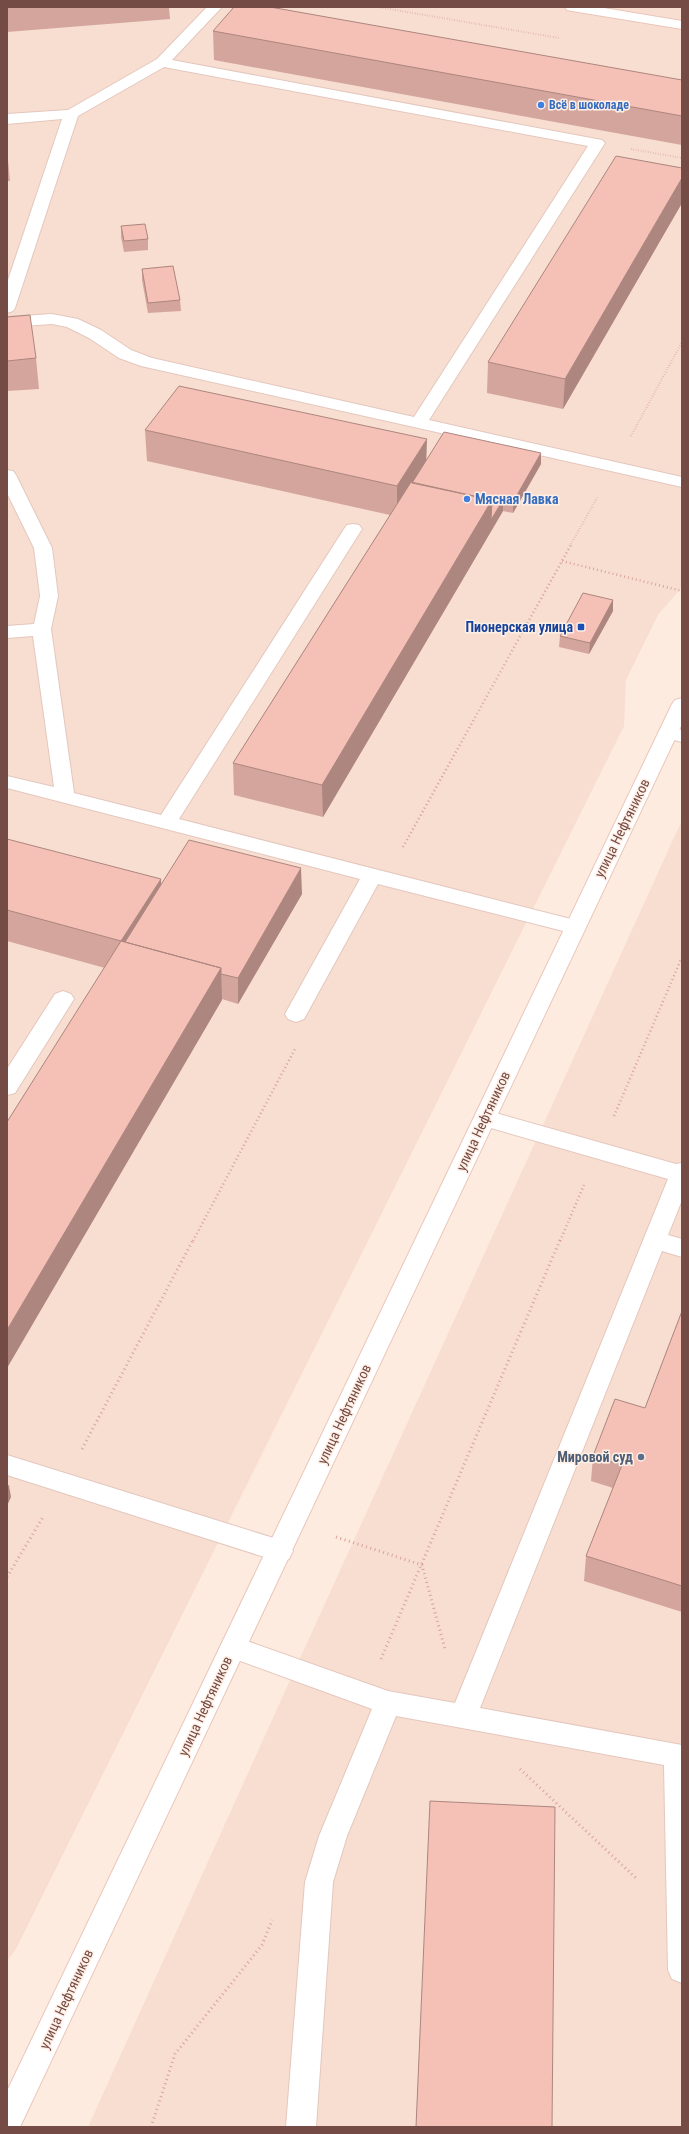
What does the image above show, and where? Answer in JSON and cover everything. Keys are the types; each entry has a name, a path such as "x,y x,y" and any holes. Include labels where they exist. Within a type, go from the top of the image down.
{"main road":[{"path":"7,119 71,114 162,62 215,7"},
{"path":"572,7 682,25"},
{"path":"162,62 597,143 419,423"},
{"path":"7,308 71,114"},
{"path":"7,322 52,320 72,323 95,334 126,354 147,362 682,482"},
{"path":"7,475 43,548 49,596 42,628 65,797"},
{"path":"166,823 353,529"},
{"path":"7,632 42,628"},
{"name":"улица Нефтяников","path":"7,2123 575,926 675,734 682,704"},
{"path":"7,782 575,926"},
{"path":"296,1014 373,875"},
{"path":"7,1087 63,999"},
{"path":"463,1717 681,1172 485,1118"},
{"path":"654,1240 682,1248"},
{"path":"7,1465 280,1550"},
{"path":"233,1647 377,1700 463,1717 677,1755 682,1970"},
{"path":"301,2127 319,1882 377,1700"}],"path":[{"path":"378,7 565,39"},
{"path":"597,143 682,158"},
{"path":"562,561 682,591"},
{"path":"377,1700 422,1565 682,957"},
{"path":"336,1537 422,1565"},
{"path":"151,2127 175,2054 262,1945 273,1915"}],"shaded area":[{"path":"7,7 682,7 682,587 658,615 626,680 624,726 16,1949 7,1961"},
{"path":"682,820 682,2127 88,2127 286,1689"}],"building":[{"path":"234,7 270,7 682,80 682,116 213,31"},
{"path":"616,156 682,168 682,178 565,379 488,362"},
{"path":"145,224 148,239 124,241 121,226"},
{"path":"173,266 180,300 148,303 142,269"},
{"path":"30,315 36,358 7,361 7,317"},
{"path":"179,386 427,439 397,486 145,430"},
{"path":"444,432 541,453 513,502 503,500 491,520 492,500 412,483"},
{"path":"411,482 492,500 322,785 233,763"},
{"path":"583,593 613,600 590,643 560,636"},
{"path":"7,839 161,879 121,941 7,910"},
{"path":"189,840 301,868 238,978 221,974 221,968 125,942"},
{"path":"121,941 221,968 7,1330 7,1122"},
{"name":"Мировой суд","path":"682,1311 682,1586 586,1556 622,1465 593,1456 615,1399 645,1408"},
{"path":"430,1801 555,1807 552,2127 416,2127"}],"place":[{"name":"Всё в шоколаде","path":"541,105"},
{"name":"Мясная Лавка","path":"467,499"},
{"name":"Пионерская улица","path":"581,627"},
{"name":"Мировой суд","path":"641,1457"}]}
